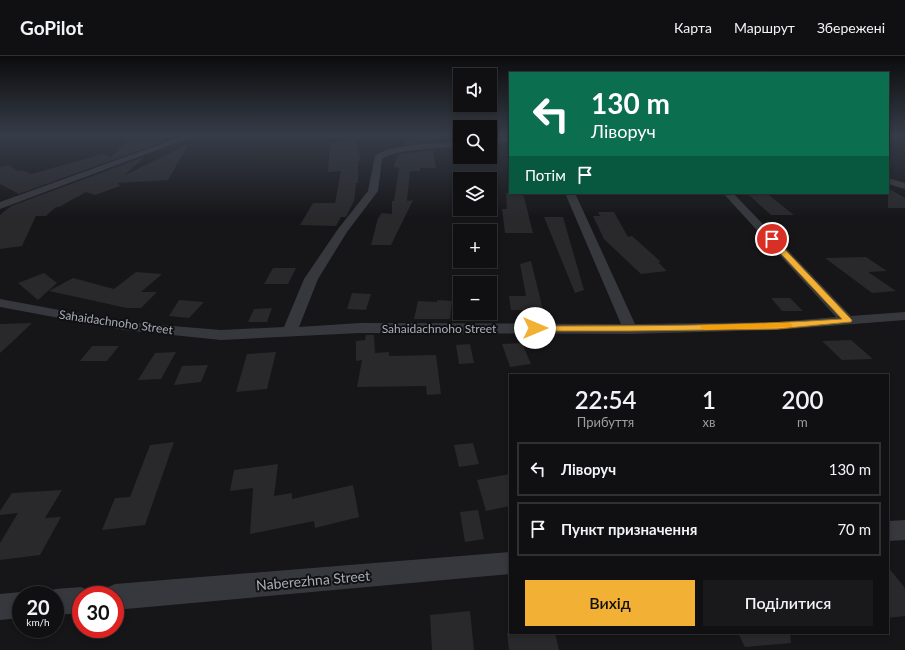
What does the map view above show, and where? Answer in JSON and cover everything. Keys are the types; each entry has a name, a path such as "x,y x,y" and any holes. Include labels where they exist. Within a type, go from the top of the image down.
{"street":[{"path":"0,206 118,163"},
{"path":"290,331 311,279 342,231 373,191 377,163"},
{"path":"889,181 905,186"},
{"path":"570,194 630,329"},
{"path":"729,194 848,321"},
{"name":"Sahaidachnoho Street","path":"0,303 124,326 221,335 360,328 630,329 777,326 905,316"},
{"path":"889,531 905,530"},
{"name":"Naberezhna Street","path":"124,596 509,563"},
{"path":"0,607 12,606"}],"building":[{"path":"72,163 105,163 19,194 0,184 0,167 9,165 18,171 22,170 31,174"},
{"path":"128,163 138,163 125,175 150,163 178,163 168,180 118,183 120,186 95,195 86,192 59,207 56,207 46,216 36,216 22,246 0,249 0,215 11,206"},
{"path":"329,163 358,163 358,183 356,183 354,201 346,217 341,217 336,226 300,225 313,203 335,203 341,171 328,172"},
{"path":"395,163 435,163 436,168 420,168 420,171 410,171 407,201 413,200 391,245 371,245 378,218 382,213 392,214 392,201 394,201 399,168 393,167"},
{"path":"889,189 905,198 905,208 888,208"},
{"path":"506,193 523,194 533,233 505,233 502,209 507,209"},
{"path":"749,195 769,195 794,215 771,215"},
{"path":"598,212 614,212 628,237 632,236 661,262 658,262 667,271 641,274 604,239 593,216 600,216"},
{"path":"544,217 563,217 584,290 575,293"},
{"path":"866,257 887,271 868,272 896,291 872,293 825,258"},
{"path":"531,261 543,310 511,310 509,296 526,296 520,264"},
{"path":"273,268 296,268 288,284 264,284"},
{"path":"136,272 162,274 141,292 157,292 141,308 127,308 49,291 73,278 114,289"},
{"path":"44,273 57,283 38,300 18,283"},
{"path":"352,293 371,294 366,310 347,309"},
{"path":"771,298 790,298 803,311 782,311"},
{"path":"179,300 204,302 189,318 169,316"},
{"path":"437,300 452,301 450,319 414,319 418,301 437,302"},
{"path":"272,308 267,322 248,322 254,309"},
{"path":"32,323 12,342 0,353 0,324"},
{"path":"366,335 374,335 375,353 389,352 389,356 436,355 441,394 427,395 426,386 357,387 362,360 356,361 356,341 365,340"},
{"path":"851,340 873,359 842,360 822,341"},
{"path":"522,343 531,364 510,367 502,344"},
{"path":"470,344 474,363 459,364 456,345"},
{"path":"92,346 119,346 107,361 80,361"},
{"path":"176,352 161,379 138,380 155,353"},
{"path":"276,352 267,389 236,392 247,354"},
{"path":"208,365 201,382 174,385 182,366"},
{"path":"174,442 145,525 102,530 115,498 130,497 150,445"},
{"path":"473,443 479,464 459,467 454,445"},
{"path":"278,464 274,496 292,493 292,499 353,485 359,517 315,528 314,521 250,534 253,488 230,491 234,470"},
{"path":"509,474 509,506 486,511 477,480"},
{"path":"62,490 45,518 61,517 40,555 0,560 0,543 18,513 0,515 0,511 12,493"},
{"path":"478,510 484,539 465,542 460,512"},
{"path":"889,568 905,588 905,616 889,618"},
{"path":"470,611 474,650 432,650 430,615"},
{"path":"507,633 555,634 559,650 509,650"},
{"path":"738,634 790,634 791,643 745,647"}],"slow traffic":[{"path":"704,327 789,325"}],"route":[{"path":"535,328 630,329 777,326 848,321 772,239"}]}
